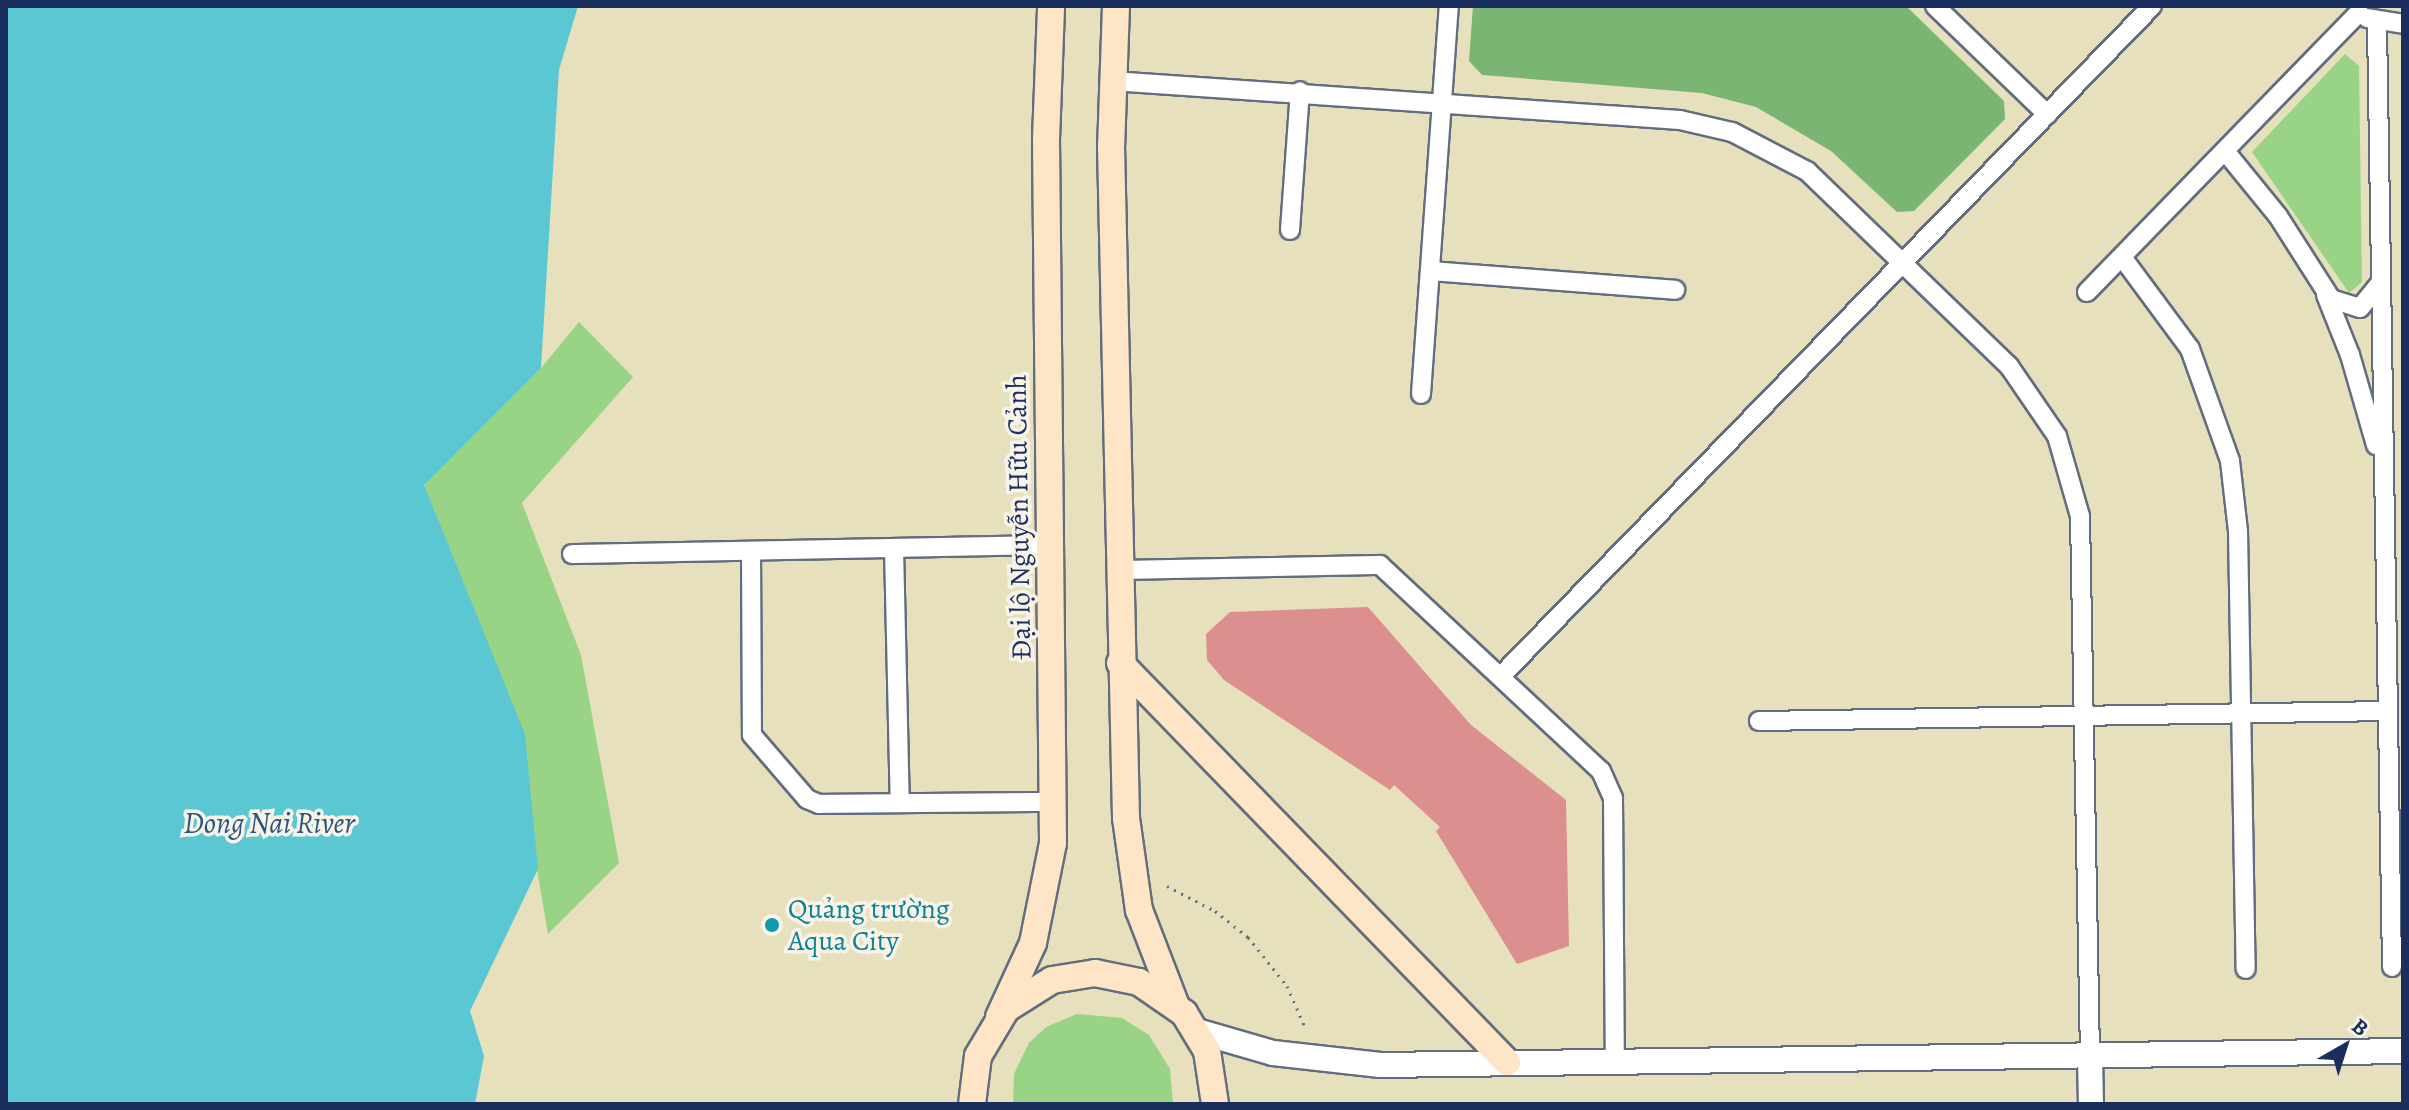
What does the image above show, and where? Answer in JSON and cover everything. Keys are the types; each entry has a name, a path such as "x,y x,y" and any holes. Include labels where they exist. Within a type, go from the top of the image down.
{"main road":[{"name":"Đại lộ Nguyễn Hữu Cảnh","path":"972,1104 978,1056 999,1017 1041,914 1053,843 1046,139 1051,6"},
{"path":"1116,6 1112,81 1117,570 1132,876 1148,939 1176,1006"},
{"path":"1120,663 1507,1062"},
{"path":"999,1017 1032,989 1084,973 1139,982 1176,1006 1197,1031 1211,1062 1215,1104"}],"street":[{"path":"1421,394 1449,6"},
{"path":"1935,6 2047,114"},
{"path":"1501,676 2152,6"},
{"path":"2087,292 2225,151 2356,9 2377,23 2403,24"},
{"path":"2377,23 2381,280 2377,420 2384,484 2392,967"},
{"path":"1112,81 1300,91 1680,120 1732,132 1807,171 2009,366 2057,436 2081,528 2091,1104"},
{"path":"1290,230 1300,91"},
{"path":"2225,151 2278,216 2325,293 2377,420"},
{"path":"2122,257 2190,349 2225,438 2237,508 2246,969"},
{"path":"1430,271 1675,290"},
{"path":"2325,293 2338,305 2360,308 2375,295 2381,280"},
{"path":"2377,420 2403,419"},
{"path":"572,554 1051,545"},
{"path":"894,548 900,803"},
{"path":"751,551 753,741 812,803 1054,802"},
{"path":"1117,570 1380,565 1601,771 1612,791 1615,1060"},
{"path":"1759,721 2388,711"},
{"path":"1197,1031 1273,1053 1350,1064 2403,1051"}],"path":[{"path":"1167,886 1215,911 1248,937 1287,986 1305,1027"}],"green space":[{"path":"1473,6 1906,6 2004,101 2005,119 1914,211 1897,212 1831,151 1756,107 1702,93 1482,75 1469,61"},
{"path":"2345,54 2359,66 2362,282 2349,293 2252,152"},
{"path":"579,322 633,377 522,503 581,655 619,863 548,934 535,858 424,484 541,368"},
{"path":"1077,1014 1122,1018 1149,1035 1170,1069 1173,1104 1013,1104 1014,1074 1029,1043 1046,1027"}],"water":[{"name":"Dong Nai River","path":"6,6 578,6 559,70 541,368 424,485 525,734 538,869 470,1011 484,1056 475,1104 6,1104"}],"building":[{"path":"1368,607 1471,725 1566,800 1569,946 1517,964 1436,831 1440,827 1394,785 1390,790 1224,680 1207,660 1206,634 1230,612"}],"place":[{"name":"Quảng trường Aqua City","path":"772,925"}]}
